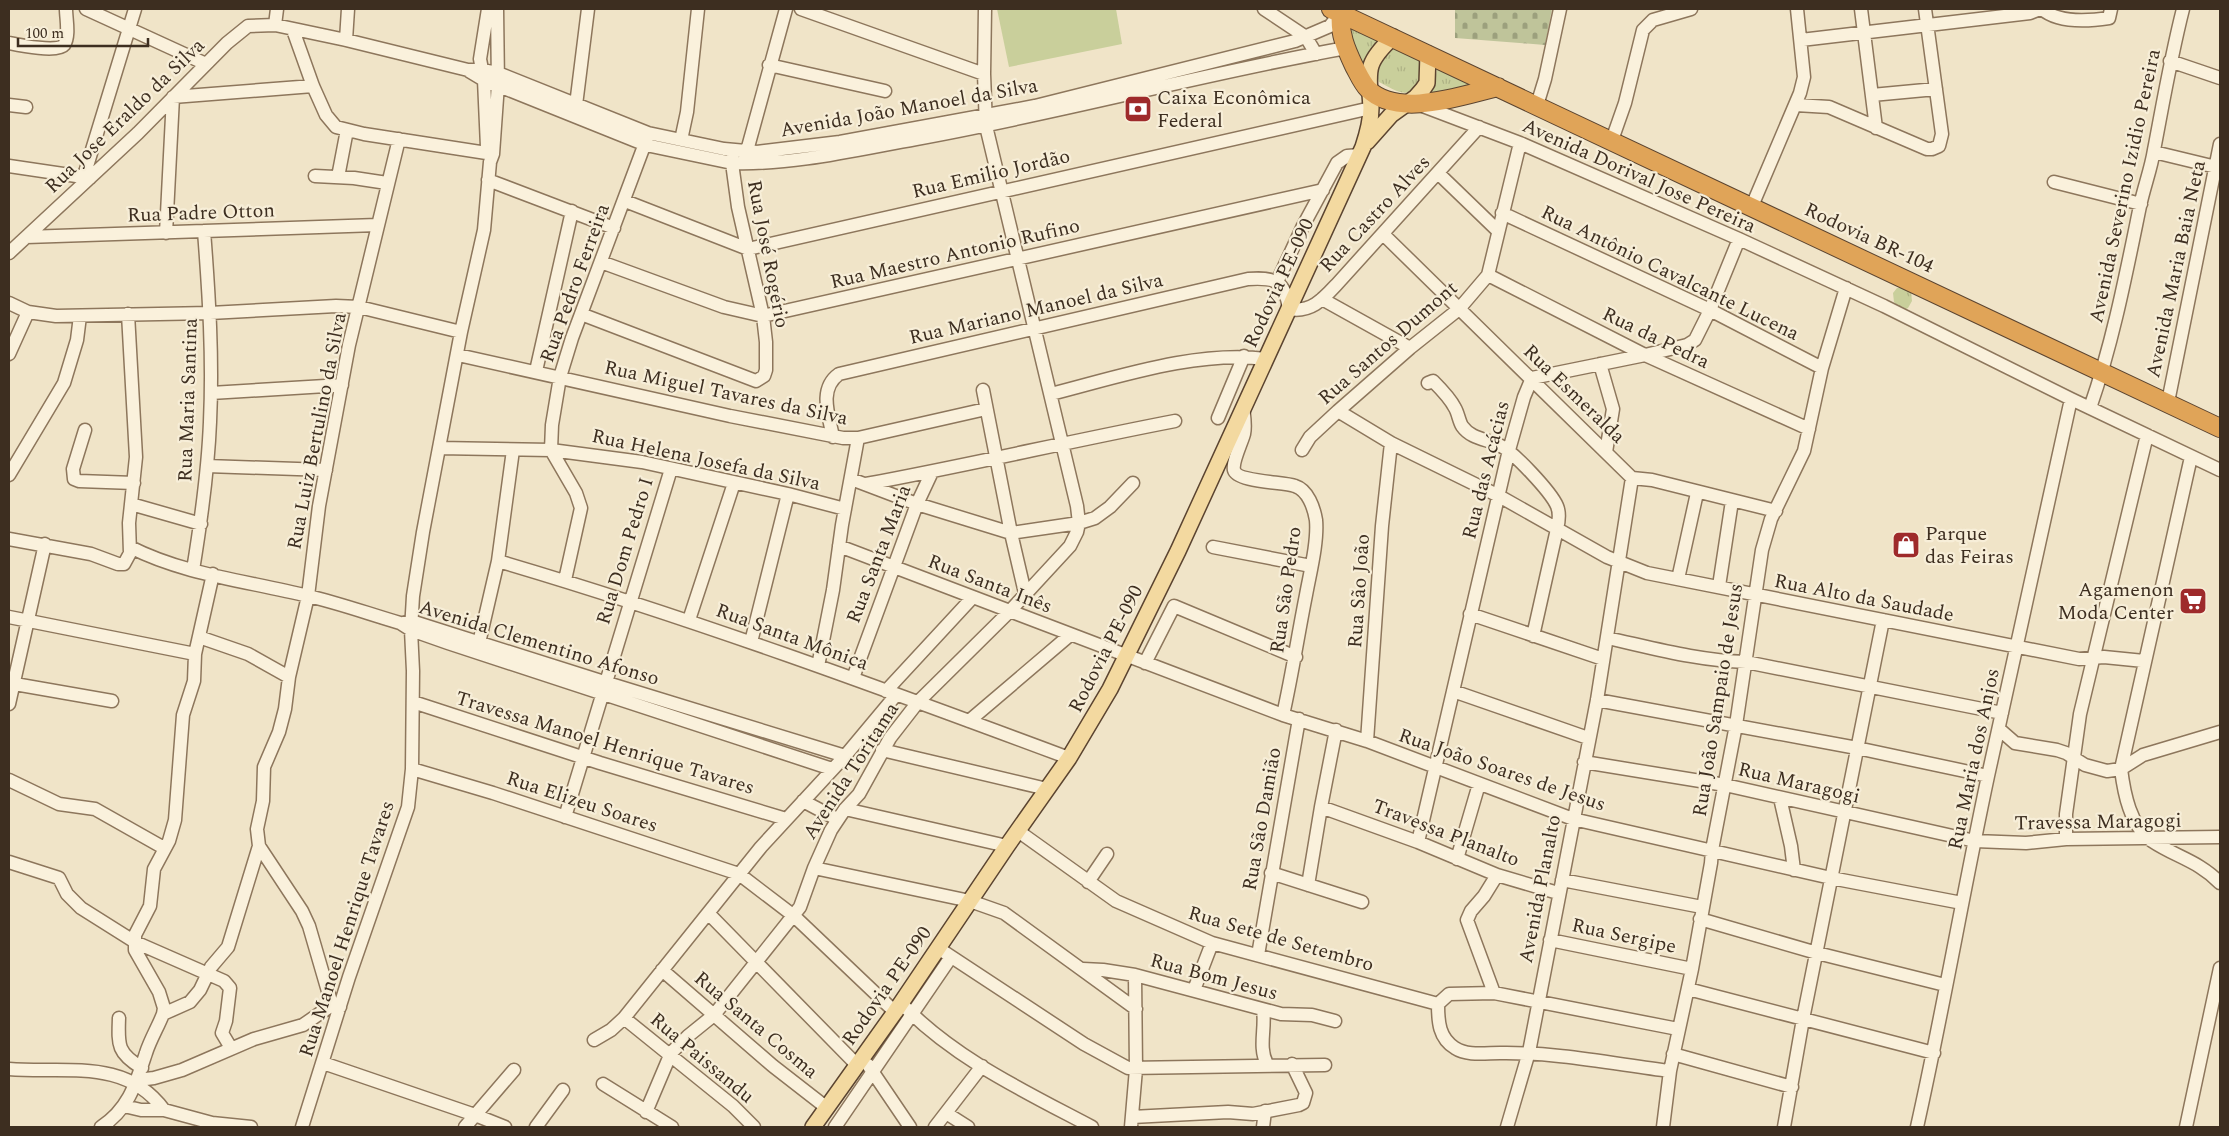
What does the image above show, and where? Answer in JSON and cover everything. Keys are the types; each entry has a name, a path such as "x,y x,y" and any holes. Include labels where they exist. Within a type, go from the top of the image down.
{"highway":[{"name":"Rodovia BR-104","path":"1338,11 2220,428"},
{"path":"1338,11 1340,28 1346,48 1368,89 1387,100 1412,104 1498,87"}],"main road":[{"name":"Rodovia PE-090","path":"813,1127 1069,758 1127,656 1362,151 1370,120 1371,108 1368,89 1373,61 1380,49 1393,37"},
{"name":"Rodovia PE-090","path":"1362,151 1382,123 1412,104 1427,83 1428,54"}],"street":[{"path":"9,43 54,49 61,47 64,44 66,32 66,9"},
{"path":"86,9 206,64"},
{"path":"9,166 87,177 136,9"},
{"path":"346,40 348,9"},
{"path":"488,9 480,52 490,156"},
{"path":"490,156 498,79 497,9"},
{"path":"576,110 588,9"},
{"path":"681,140 687,112 698,9"},
{"path":"738,157 786,9"},
{"path":"801,9 984,74"},
{"path":"985,9 984,74 986,121 1001,191 1063,442 1080,523"},
{"path":"1264,9 1306,37 1316,54"},
{"path":"1537,105 1545,79 1560,9"},
{"path":"1612,140 1625,103 1643,30 1653,20 1668,14 1691,9"},
{"path":"1752,206 1796,105 1804,77 1797,9"},
{"path":"1860,9 1876,128"},
{"path":"1796,105 1829,107 1927,148 1939,146 1942,134 1924,9"},
{"path":"1801,40 1863,33 1987,14 2030,14 2041,9 2052,14 2089,21 2109,18 2110,9"},
{"name":"Avenida Severino Izidio Pereira","path":"2090,408 2103,372 2124,290 2141,204 2154,152 2170,61 2183,9"},
{"path":"275,25 276,10"},
{"name":"Avenida João Manoel da Silva","path":"1036,110 1306,37 1330,26 1338,11"},
{"name":"Rua Jose Eraldo da Silva","path":"9,253 173,97 236,34 248,26 275,25 346,40"},
{"path":"293,30 313,86 330,122 336,127 490,156"},
{"name":"Avenida João Manoel da Silva","path":"346,40 498,79 647,139 738,157 986,121 1346,48"},
{"path":"2170,61 2220,78"},
{"path":"769,66 885,90"},
{"path":"166,233 173,97 313,86"},
{"path":"1872,95 1936,89"},
{"name":"Avenida Dorival Jose Pereira","path":"1412,104 1520,143 1739,239 1846,288 2071,400 2220,470"},
{"path":"9,105 26,108"},
{"name":"Rua Emilio Jordão","path":"748,248 1371,108"},
{"name":"Rua Castro Alves","path":"1289,309 1305,310 1322,299 1479,127"},
{"path":"338,177 347,130"},
{"name":"Rua Luiz Bertulino da Silva","path":"260,846 257,835 264,767 279,732 287,701 289,677 308,596 326,470 342,385 377,225 399,139"},
{"name":"Avenida João Manoel da Silva","path":"647,139 681,140 738,157"},
{"name":"Rua Pedro Ferreira","path":"551,450 552,425 560,378 581,314 647,139"},
{"name":"Rua Santos Dumont","path":"1302,450 1310,437 1338,411 1410,348 1459,309 1488,274 1520,143"},
{"name":"Avenida Maria Baia Neta","path":"2168,402 2220,144"},
{"path":"1289,309 1284,289 1278,282 1303,226 1337,163 1347,156 1362,151"},
{"path":"2154,152 2216,167"},
{"name":"Rua Manoel Henrique Tavares","path":"302,1127 323,1063 337,1007 403,826 408,807 412,769 413,702 408,625 417,566 461,332 484,230 490,156"},
{"name":"Rua José Rogério","path":"581,314 756,381 765,373 767,364 763,316 738,207 738,157"},
{"path":"1438,174 1498,230"},
{"path":"315,176 387,183"},
{"path":"488,180 614,228"},
{"path":"2054,182 2141,204"},
{"name":"Rua Maestro Antonio Rufino","path":"601,262 724,307 763,316 1323,190"},
{"path":"625,201 748,248"},
{"path":"536,371 572,211"},
{"name":"Rua Antônio Cavalcante Lucena","path":"1502,212 1710,310 1822,368"},
{"name":"Rua Padre Otton","path":"26,236 377,225"},
{"name":"Rua Maria Santina","path":"193,570 201,524 207,466 211,393 210,313 204,231"},
{"name":"Rua Esmeralda","path":"1383,234 1632,478"},
{"path":"1532,378 1688,345 1694,340 1710,310 1739,239"},
{"name":"Rua da Pedra","path":"1488,274 1644,355 1810,429"},
{"name":"Rua Mariano Manoel da Silva","path":"833,437 826,399 830,381 839,374 1248,279 1262,278 1278,282"},
{"name":"Rua João Sampaio de Jesus","path":"1663,1127 1673,1054 1692,970 1712,850 1736,725 1762,550 1776,511 1800,459 1810,429 1822,368 1846,288"},
{"path":"1322,299 1410,348"},
{"path":"9,303 28,312 56,316 210,313 321,306 359,307 461,332"},
{"path":"9,354 28,312"},
{"path":"9,539 45,544 91,554 121,564 127,561 130,547 131,504 136,457 128,314"},
{"path":"9,476 64,383 77,340 80,316"},
{"name":"Rua Miguel Tavares da Silva","path":"458,355 833,437 858,438 986,409"},
{"path":"1051,394 1180,364 1244,356 1266,359"},
{"path":"1218,418 1244,356"},
{"path":"1600,364 1613,409 1606,452"},
{"name":"Rua das Acácias","path":"1418,842 1509,450 1524,397 1532,378"},
{"path":"1428,384 1434,381 1450,400 1456,409 1462,426 1474,436 1509,450 1547,491 1558,506 1557,529 1533,636"},
{"path":"211,393 342,385"},
{"path":"983,390 1011,534 1025,592"},
{"name":"Rua Maria dos Anjos","path":"1917,1127 1934,1053 1945,985 1988,776 2071,400"},
{"name":"Rua São Pedro","path":"1243,407 1246,426 1234,470 1239,476 1295,486 1307,496 1316,521 1311,566 1296,657 1283,715"},
{"name":"Rua Alto da Saudade","path":"1338,411 1391,443 1498,496 1620,564 1678,579 1719,586 1754,595 2079,659 2104,657 2144,660"},
{"path":"866,484 932,472 1063,442 1175,421"},
{"path":"85,430 72,469 74,479 79,481 134,484"},
{"path":"2066,839 2066,814 2080,714 2147,435"},
{"path":"818,666 832,599 839,546 858,438"},
{"name":"Rua São João","path":"1367,741 1382,526 1391,443"},
{"name":"Rua Helena Josefa da Silva","path":"439,448 551,450 642,462 788,494 845,509"},
{"path":"480,643 498,561 513,450"},
{"path":"551,450 576,493 581,508 565,580"},
{"path":"2190,456 2121,769 2122,782 2134,821 2150,839 2199,864 2220,883"},
{"path":"207,466 326,470"},
{"name":"Rua Dom Pedro I","path":"565,816 602,688 671,469"},
{"name":"Rua Santa Maria","path":"853,678 917,504 932,472"},
{"path":"1632,478 1652,480 1697,493 1776,511"},
{"name":"Avenida Planalto","path":"1508,1127 1529,1052 1588,738 1597,700 1620,564 1632,478"},
{"path":"852,479 917,504 1011,534 1080,523 1101,514 1133,483"},
{"path":"689,620 734,483"},
{"path":"1678,579 1697,493"},
{"path":"751,642 788,494"},
{"path":"1719,586 1732,501"},
{"path":"131,504 201,524"},
{"name":"Avenida Toritama","path":"671,1054 688,1036 714,1015 794,916 806,894 814,868 837,820 860,794 882,750 918,702 1009,612 1025,592 1062,556 1074,538 1080,523"},
{"path":"9,704 11,683 28,620 45,544"},
{"name":"Rua Santa Inês","path":"839,546 1127,656"},
{"path":"130,547 155,559 193,570 308,596 408,625"},
{"path":"1213,548 1311,566"},
{"name":"Rua Santa Mônica","path":"498,561 565,580 689,620 1069,758"},
{"path":"101,1127 113,1119 124,1106 139,1077 146,1052 163,1014 164,1008 159,992 135,950 135,942 138,928 150,906 154,869 171,835 177,811 180,735 183,715 194,681 195,654 213,574"},
{"name":"Avenida Toritama","path":"594,1040 611,1030 624,1018 709,914 739,874 786,819 845,756 891,693 973,596"},
{"path":"1145,663 1174,606 1296,657"},
{"path":"1470,614 1603,659"},
{"path":"9,617 195,654"},
{"path":"1784,1127 1803,1019 1883,620"},
{"name":"Avenida Clementino Afonso","path":"408,625 480,643 602,688 685,722 832,769"},
{"name":"Avenida Clementino Afonso","path":"408,625 602,688 688,708 845,756"},
{"path":"970,721 1070,635"},
{"path":"199,637 248,654 289,677"},
{"path":"1608,638 1699,657 1746,662 2002,713"},
{"name":"Rua João Soares de Jesus","path":"1127,656 1283,715 1367,741 1573,819 1831,878 1962,903"},
{"path":"11,683 112,701"},
{"path":"1453,692 1588,738"},
{"path":"1597,700 1857,748 1988,776"},
{"name":"Travessa Manoel Henrique Tavares","path":"413,702 581,757 786,819"},
{"path":"685,722 688,708"},
{"name":"Rua São Damião","path":"1258,955 1299,719"},
{"path":"1999,729 2015,743 2056,750 2096,769 2121,769 2143,755 2220,732"},
{"path":"1308,885 1320,807 1336,730"},
{"path":"882,750 1047,789"},
{"name":"Rua Maragogi","path":"1584,762 1725,786 1976,841"},
{"name":"Rua Elizeu Soares","path":"412,769 565,816 739,874 794,916 898,1007 912,1014 982,1066 1092,1127"},
{"path":"9,780 59,804 95,809 164,848"},
{"path":"1457,859 1479,784"},
{"path":"1780,798 1791,846 1794,870"},
{"path":"803,801 837,820"},
{"name":"Travessa Planalto","path":"1320,807 1418,842 1497,875 1701,913 1817,953"},
{"path":"845,809 1007,846"},
{"name":"Rua Sete de Setembro","path":"1018,831 1088,882 1129,907 1212,943 1438,1004"},
{"name":"Travessa Maragogi","path":"1976,841 2026,843 2066,839 2220,837"},
{"path":"163,1014 190,1002 200,990 208,973 228,947 260,846"},
{"path":"9,1069 35,1071 66,1068 154,1078 182,1070 231,1048 303,1025 337,1007 302,911 260,846"},
{"path":"1088,882 1107,854"},
{"path":"9,862 59,878 67,894 81,908 135,942 218,977 230,988 226,1021 222,1033 231,1048"},
{"path":"814,868 970,900 1004,912 1136,1009"},
{"path":"1271,873 1362,902"},
{"path":"1494,994 1467,920 1471,911 1484,896 1497,875"},
{"path":"709,914 756,962 860,1061 873,1071 910,1127"},
{"name":"Rua Sergipe","path":"1550,940 1692,970"},
{"path":"1194,990 1212,943"},
{"path":"938,948 1084,1044 1117,1063 1136,1069 1267,1064 1325,1065"},
{"path":"1817,953 1945,985"},
{"path":"835,1127 950,957"},
{"path":"2186,1127 2220,968"},
{"name":"Rua Bom Jesus","path":"1083,969 1135,975 1263,1010 1291,1015 1312,1015 1335,1021"},
{"name":"Rua Santa Cosma","path":"662,970 773,1066 827,1108"},
{"path":"1135,975 1136,1069 1131,1122 1228,1112 1253,1114 1303,1103 1306,1093 1292,1064"},
{"path":"1688,988 1934,1053"},
{"path":"1670,1071 1529,1052 1466,1053 1460,1051 1443,1036 1438,1017 1438,1004 1449,994 1494,994 1678,1029"},
{"path":"1263,1010 1265,1021 1262,1053 1267,1064"},
{"path":"119,1018 118,1036 121,1053 164,1110"},
{"name":"Rua Paissandu","path":"624,1018 671,1054 733,1106 754,1127"},
{"path":"646,1112 671,1054"},
{"path":"1673,1054 1792,1087"},
{"path":"323,1063 505,1127"},
{"path":"935,1127 982,1066"},
{"path":"465,1127 514,1070"},
{"path":"603,1084 672,1127"},
{"path":"536,1127 563,1090"},
{"path":"124,1106 141,1110 164,1110 212,1123 251,1127"},
{"path":"1263,1127 1265,1111"},
{"path":"946,1113 968,1127"},
{"path":"178,1114 187,1127"}],"green space":[{"path":"997,9 1116,9 1122,44 1009,67"},
{"path":"1455,9 1552,9 1545,45 1455,38"},
{"path":"1347,26 1382,42 1363,68"},
{"path":"1392,45 1426,63 1424,79 1418,87 1409,93 1399,92 1379,82 1375,70"},
{"path":"1437,67 1474,85 1419,99 1432,85"},
{"path":"1897,288 1905,288 1911,292 1912,301 1908,308 1902,311 1894,302 1893,293"}],"place":[{"name":"Caixa Econômica Federal","path":"1138,109"},
{"name":"Parque das Feiras","path":"1906,545"},
{"name":"Agamenon Moda Center","path":"2193,601"}]}
